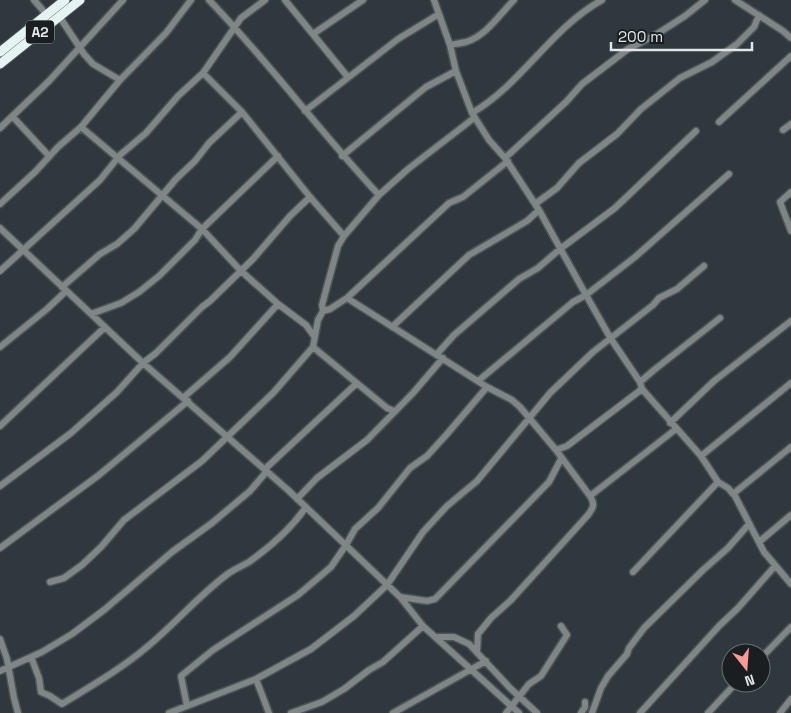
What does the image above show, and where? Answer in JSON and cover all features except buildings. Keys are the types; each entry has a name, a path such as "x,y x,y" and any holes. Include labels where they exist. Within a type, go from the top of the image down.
{"highway":[{"name":"A2","path":"0,52 65,0"},
{"name":"A2","path":"0,64 80,0"}],"street":[{"path":"34,0 47,14"},
{"path":"0,128 80,48 123,0"},
{"path":"0,204 81,127 120,80 166,33 192,0"},
{"path":"209,0 235,27 321,128 342,156 378,195"},
{"path":"0,270 100,180 119,159 120,155 146,133 178,96 203,73 241,18 265,0"},
{"path":"285,0 347,76"},
{"path":"313,34 363,0"},
{"path":"434,0 450,44 456,72 473,116 489,140 507,159 537,207 611,339 641,386 670,423 701,456 718,482 734,494 759,542 775,566 791,584"},
{"path":"450,44 467,41 478,35 498,18 514,0"},
{"path":"50,582 64,578 72,573 101,547 124,520 184,476 274,392 313,347 314,336 318,320 323,311 322,305 338,246 378,195 495,98 543,48 590,7 602,0"},
{"path":"323,311 330,309 347,298 449,204 462,197 507,159 582,84 628,49 685,16 705,0"},
{"path":"735,0 791,38"},
{"path":"305,111 347,76 398,39 439,14"},
{"path":"392,327 469,255 527,221 537,207 579,163 617,134 641,110 680,78 712,62 737,44 754,27 758,15"},
{"path":"59,16 93,64 120,80"},
{"path":"719,122 791,56"},
{"path":"342,156 426,87 456,72"},
{"path":"203,73 242,112 344,236"},
{"path":"0,347 47,309 64,289 100,254 124,238 209,143 242,112"},
{"path":"13,117 50,156"},
{"path":"783,130 791,124"},
{"path":"81,127 202,230 241,271 278,304 306,325 314,336"},
{"path":"297,499 317,478 367,440 428,377 454,335 519,279 538,268 615,208 696,132"},
{"path":"91,314 121,303 159,276 195,240 202,230 278,156"},
{"path":"478,381 573,302 586,295 635,257 729,174"},
{"path":"791,192 780,202 791,231"},
{"path":"0,486 71,433 117,392 143,363 156,353 202,306 210,301 253,259 290,216 310,197"},
{"path":"0,228 143,363 228,436 306,507 387,584 424,626 519,713"},
{"path":"169,713 256,679 312,649 370,603 387,584 422,532 447,506 477,481 550,393 593,352 653,305 659,298 677,289 704,266"},
{"path":"347,298 487,387 512,400 556,450 594,503 594,508 588,515 478,634 477,652"},
{"path":"0,548 99,475 186,399 230,357 278,304"},
{"path":"556,450 567,446 641,386 654,370 720,318"},
{"path":"306,325 318,320"},
{"path":"670,423 714,381 791,321"},
{"path":"0,426 105,327"},
{"path":"313,347 387,408 394,411"},
{"path":"0,671 60,642 104,610 172,552 212,523 250,491 266,470 357,383"},
{"path":"701,456 791,383"},
{"path":"187,706 181,676 213,650 298,595 331,567 355,528 378,508 410,468 426,456 447,434 487,387"},
{"path":"590,496 676,429"},
{"path":"734,494 791,447"},
{"path":"400,598 427,601 435,599 549,482 561,459"},
{"path":"633,572 718,482"},
{"path":"30,657 38,675 41,692 62,704 111,674 146,648 182,613 220,581 270,546 296,522 306,507"},
{"path":"759,542 791,515"},
{"path":"592,713 601,688 608,676 627,654 629,648 644,628 728,548 749,524"},
{"path":"640,713 775,566"},
{"path":"291,713 322,702 344,689 368,670 383,662 424,626"},
{"path":"506,713 529,684 540,676 566,638 567,635 561,626"},
{"path":"771,648 791,628"},
{"path":"436,637 450,637 462,640 477,652 537,713"},
{"path":"0,639 7,659 18,713"},
{"path":"394,713 486,661"},
{"path":"256,679 269,713"},
{"path":"708,713 727,693"},
{"path":"780,713 791,700"},
{"path":"581,713 585,707 585,702"}]}
